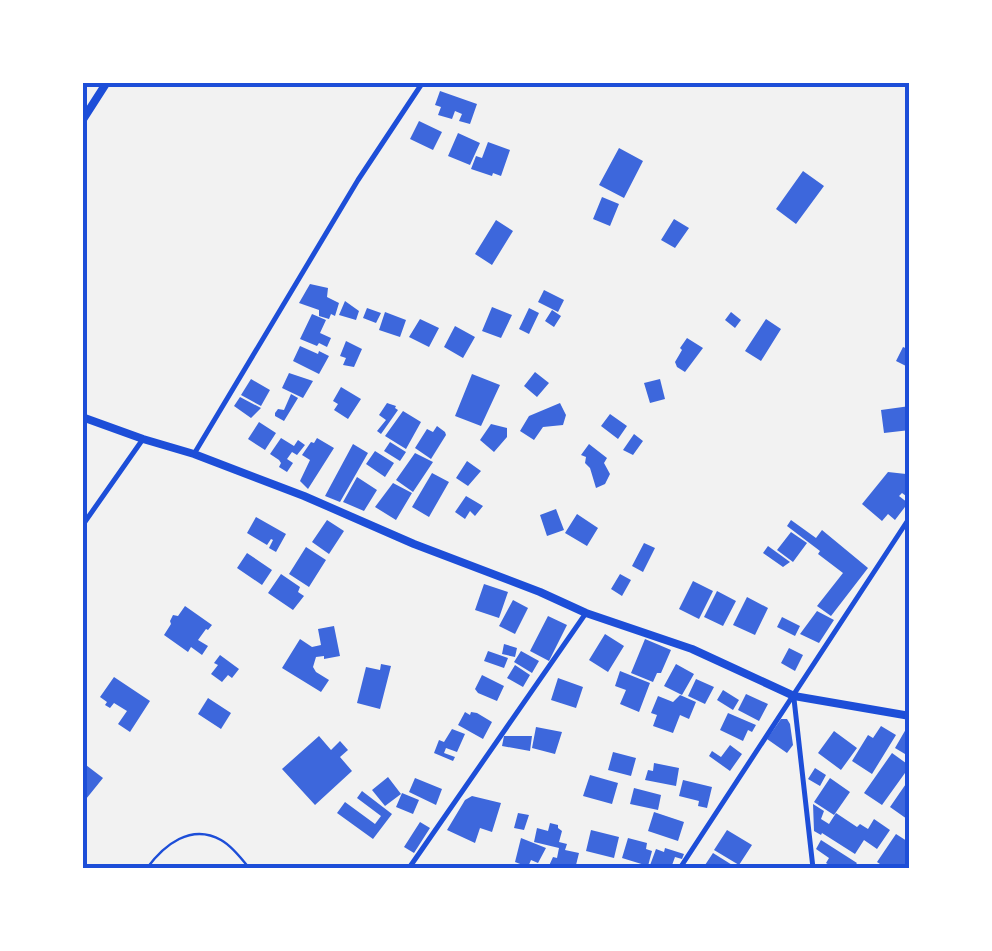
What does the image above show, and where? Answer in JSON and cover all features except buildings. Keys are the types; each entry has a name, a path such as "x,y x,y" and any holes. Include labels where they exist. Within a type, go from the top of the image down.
{"main road":[{"path":"84,116 108,82"},
{"path":"82,418 194,454 304,496 586,613 692,649 794,696 910,716"}],"street":[{"path":"194,454 358,180 423,82"},
{"path":"82,526 143,440"},
{"path":"680,868 910,517"},
{"path":"409,868 586,613"},
{"path":"794,696 812,868"}],"lane":[{"path":"147,868 160,850 178,838 199,834 221,840 249,868"}]}
